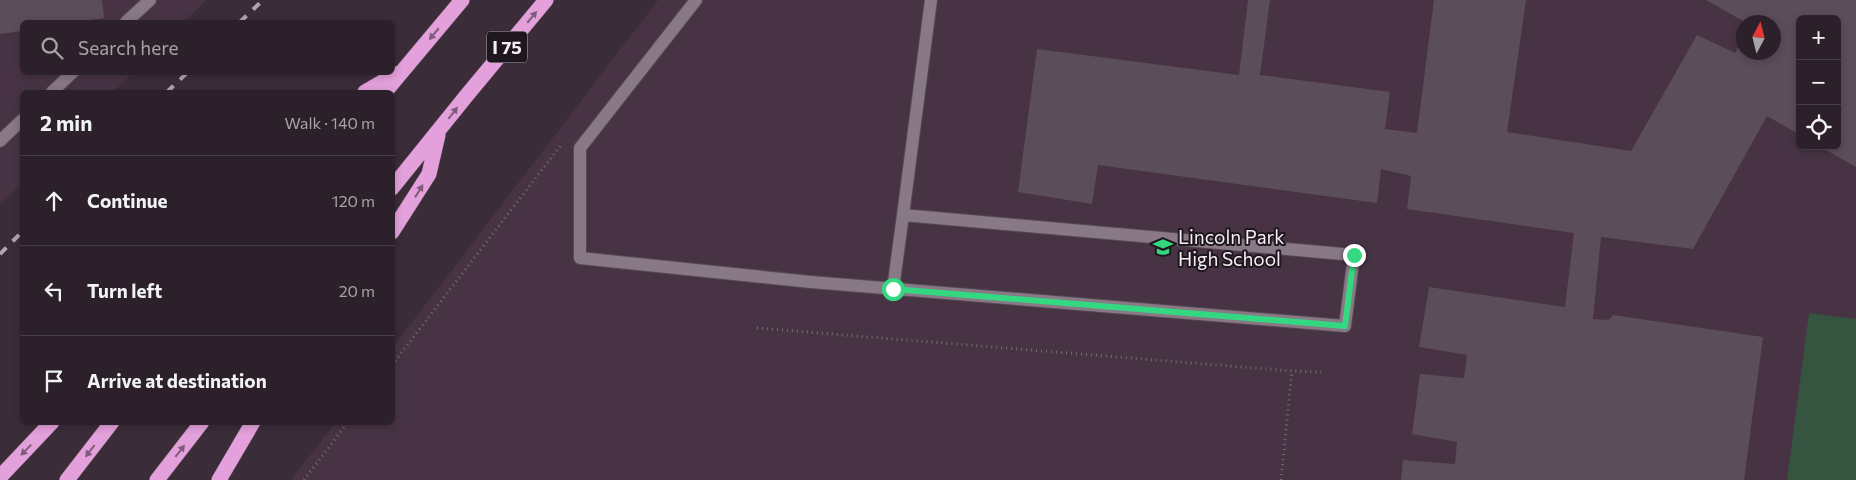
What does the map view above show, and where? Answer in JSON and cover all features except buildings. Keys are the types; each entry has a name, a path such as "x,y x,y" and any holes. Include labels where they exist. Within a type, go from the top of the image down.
{"highway":[{"path":"387,90 462,0"},
{"name":"I 75","path":"395,184 546,0"},
{"path":"395,74 406,68"},
{"path":"368,90 394,75"},
{"path":"395,227 429,174 439,131"},
{"path":"0,477 49,425"},
{"path":"67,480 110,425"},
{"path":"157,480 200,425"},
{"path":"219,480 251,425"}],"lane":[{"path":"128,20 150,0"},
{"path":"696,0 580,148 580,258 893,289 1345,326 1354,255 903,215"},
{"path":"893,289 931,0"},
{"path":"54,90 70,75"},
{"path":"0,141 20,122"}],"path":[{"path":"395,361 565,140"},
{"path":"757,328 1322,372"},
{"path":"1282,480 1292,371"},
{"path":"304,480 346,425"}],"shaded area":[{"path":"0,0 206,0 186,20 20,20 20,75 131,75 115,90 20,90 20,185 0,205"},
{"name":"Lincoln Park High School","path":"658,0 1856,0 1856,480 291,480 333,425 395,425 395,344"}],"green space":[{"path":"1809,313 1856,319 1856,480 1787,480"}],"railway":[{"path":"242,20 263,0"},
{"path":"169,90 185,75"},
{"path":"0,254 20,234"}],"place":[{"name":"Lincoln Park High School","path":"1163,247"}],"route":[{"path":"893,289 1345,326 1354,255"}]}
